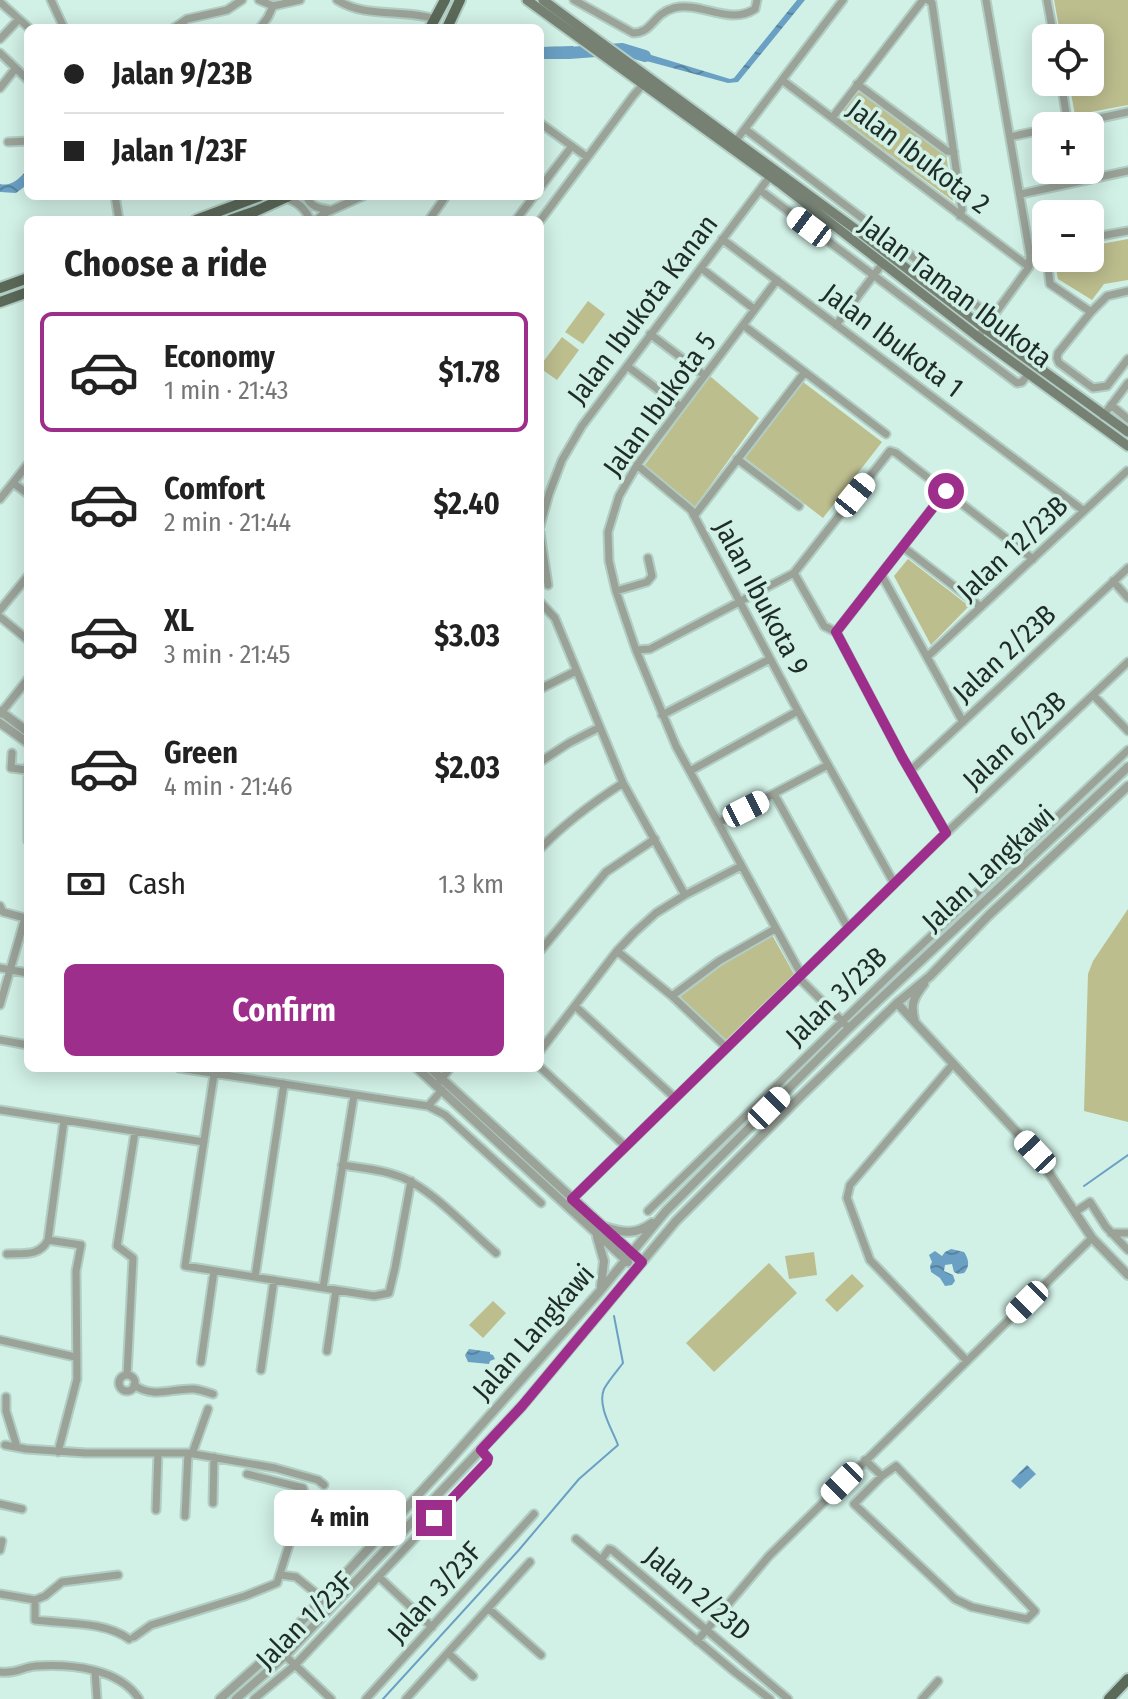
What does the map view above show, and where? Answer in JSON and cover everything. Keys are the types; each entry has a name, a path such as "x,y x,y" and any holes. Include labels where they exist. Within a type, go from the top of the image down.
{"main road":[{"path":"433,23 445,0"},
{"path":"449,24 460,0"},
{"name":"Jalan Taman Ibukota","path":"527,0 552,12 584,36 627,61 644,80"},
{"name":"Jalan Taman Ibukota","path":"543,0 552,12"},
{"name":"Jalan Taman Ibukota","path":"584,36 609,60 644,80 858,231 1028,374 1100,420 1128,432"},
{"name":"Jalan Taman Ibukota","path":"772,173 883,263 1100,420 1128,446"},
{"path":"207,216 251,200"},
{"path":"240,216 280,200"},
{"path":"0,288 24,279"},
{"path":"0,302 24,293"},
{"path":"1109,1699 1126,1682"}],"street":[{"path":"51,0 62,24"},
{"path":"220,0 227,10"},
{"path":"180,24 187,19 227,10 242,0"},
{"path":"259,0 273,6 300,0"},
{"path":"337,0 348,7 377,12 419,14 433,23"},
{"path":"552,12 562,0"},
{"path":"574,0 633,33 645,31 675,4 718,14 741,14 755,9 757,0"},
{"path":"733,145 843,0"},
{"path":"832,118 926,0 932,3 962,210 960,216"},
{"path":"981,332 1029,267 1030,255 987,1 999,0"},
{"path":"1047,0 1051,24"},
{"path":"0,2 25,24"},
{"path":"263,24 273,6"},
{"path":"0,39 19,19"},
{"path":"0,53 24,77"},
{"path":"0,88 15,69"},
{"path":"544,216 644,80"},
{"name":"Jalan Ibukota 2","path":"782,80 1029,267"},
{"path":"857,84 947,151 954,152"},
{"path":"1104,117 1128,112"},
{"path":"544,126 587,157"},
{"path":"745,129 992,317"},
{"path":"1010,137 1032,132"},
{"path":"8,142 24,141"},
{"path":"544,183 572,146"},
{"path":"1021,194 1128,171"},
{"name":"Jalan Ibukota Kanan","path":"544,512 562,460 582,426 772,173"},
{"path":"760,190 1017,383 1028,374"},
{"path":"292,200 304,208 308,216"},
{"path":"309,200 314,207 330,210"},
{"path":"321,216 354,200"},
{"path":"858,231 865,220"},
{"path":"1104,235 1128,231"},
{"name":"Jalan Ibukota 1","path":"722,239 1084,511"},
{"path":"836,325 883,263"},
{"path":"701,268 754,309"},
{"path":"1048,272 1050,284 1091,312"},
{"name":"Jalan Ibukota 5","path":"777,280 637,465 619,496 608,532 609,561 636,650 676,746 799,975 849,1028"},
{"path":"1128,291 1107,296 1091,312 1057,358 1059,363 1093,388 1107,386 1128,359"},
{"path":"743,325 886,434"},
{"path":"650,334 704,375"},
{"path":"627,366 681,407"},
{"path":"694,516 805,372"},
{"path":"1100,420 1128,383"},
{"path":"1111,405 1127,416"},
{"path":"636,650 650,649 794,573 890,451 1033,559"},
{"path":"737,459 799,506"},
{"name":"Jalan Ibukota 9","path":"637,465 691,510 894,883"},
{"path":"0,499 24,469"},
{"name":"Jalan 12/23B","path":"927,657 1127,471"},
{"path":"13,483 24,491"},
{"path":"836,632 946,491"},
{"path":"903,547 981,607"},
{"path":"616,591 647,582 652,576 648,558"},
{"path":"544,559 548,585"},
{"name":"Jalan 2/23B","path":"910,771 1126,572"},
{"path":"794,573 824,626 836,632 946,833"},
{"path":"881,574 963,722"},
{"path":"0,610 24,581"},
{"path":"1113,581 1128,598"},
{"path":"544,606 555,618 623,783 685,895"},
{"path":"0,617 24,637"},
{"path":"662,715 770,659"},
{"name":"Jalan 6/23B","path":"572,1199 894,883 1128,662"},
{"path":"544,687 576,671"},
{"path":"24,684 1,713 24,729"},
{"path":"1094,696 1128,731"},
{"path":"690,771 798,711"},
{"path":"0,723 24,740"},
{"path":"544,759 600,727"},
{"name":"Jalan 3/23B","path":"648,1211 842,1020 1128,750"},
{"path":"12,753 12,770 24,768"},
{"path":"718,823 828,765"},
{"name":"Jalan Langkawi","path":"220,1699 277,1648 443,1468 600,1291 666,1211 849,1028 1128,767"},
{"path":"544,845 590,804 623,783"},
{"name":"Jalan Langkawi","path":"236,1699 285,1656 522,1406 684,1213 897,1003 930,976 989,915 1128,786"},
{"path":"774,794 848,928"},
{"path":"544,946 606,872 655,839"},
{"path":"544,1046 634,933 656,913 741,866"},
{"path":"0,897 3,912 24,918"},
{"path":"0,1005 24,922"},
{"path":"672,996 719,961 775,929"},
{"path":"617,951 672,996 726,1047"},
{"path":"0,968 24,972"},
{"path":"915,1023 914,997 930,976"},
{"path":"895,985 897,1003 1035,1152 1092,1238 1128,1275"},
{"path":"877,1002 897,1003"},
{"path":"576,1007 675,1098"},
{"path":"0,1040 24,1044"},
{"path":"953,1064 850,1185 847,1198 870,1260 967,1361"},
{"path":"544,1071 625,1146"},
{"path":"215,1072 185,1266 374,1296 389,1293 411,1181"},
{"path":"220,1072 428,1106 445,1115 541,1203"},
{"path":"423,1072 572,1199 597,1228 604,1261 600,1291"},
{"path":"432,1072 440,1084 639,1265"},
{"path":"428,1106 448,1072"},
{"path":"255,1277 284,1084"},
{"path":"323,1288 354,1095"},
{"path":"0,1110 204,1142"},
{"path":"7,1254 39,1252 48,1240 64,1121"},
{"path":"127,1375 133,1258 117,1246 135,1132"},
{"path":"342,1165 377,1170 411,1181 496,1253"},
{"path":"1075,1212 1090,1202 1111,1233 1128,1250"},
{"path":"597,1228 630,1233 644,1229 666,1211"},
{"path":"1111,1233 1128,1233"},
{"path":"697,1641 769,1556 1092,1238"},
{"path":"48,1240 81,1245 76,1271 77,1379 58,1452"},
{"path":"201,1362 214,1271"},
{"path":"261,1370 274,1280"},
{"path":"327,1351 336,1290"},
{"path":"0,1340 75,1357"},
{"path":"127,1375 133,1378 134,1385 127,1391 121,1388 119,1381 127,1375"},
{"path":"134,1385 151,1393 195,1389 213,1394"},
{"path":"6,1397 6,1411 17,1447"},
{"path":"185,1516 190,1454 208,1409"},
{"path":"5,1445 58,1452 214,1457 275,1468 318,1480 324,1485"},
{"name":"Jalan 1/23F","path":"254,1699 295,1665 487,1462 488,1458 481,1450"},
{"path":"156,1510 158,1453"},
{"path":"213,1503 214,1457"},
{"path":"865,1460 882,1476"},
{"path":"896,1466 1035,1611 1027,1619 972,1607 955,1599 854,1504 882,1476 896,1466"},
{"path":"272,1480 275,1468"},
{"path":"35,1600 35,1620 100,1627 132,1638 151,1625 277,1583 305,1495 303,1488 247,1474"},
{"path":"0,1504 22,1509"},
{"name":"Jalan 3/23F","path":"366,1699 534,1514"},
{"path":"407,1527 417,1537"},
{"path":"576,1539 601,1560"},
{"path":"0,1550 2,1541"},
{"name":"Jalan 2/23D","path":"770,1699 601,1560 609,1549 788,1699"},
{"path":"406,1699 530,1562"},
{"path":"0,1594 35,1600 62,1582 118,1575"},
{"path":"281,1575 296,1577 323,1599"},
{"path":"379,1577 432,1627"},
{"path":"489,1609 541,1655"},
{"path":"277,1648 331,1699"},
{"path":"448,1653 473,1676"},
{"path":"0,1672 12,1673 33,1666 81,1667 115,1678 133,1690 139,1699"},
{"path":"95,1672 97,1699"},
{"path":"922,1699 938,1681"}],"green space":[{"path":"1054,0 1128,0 1128,105 1074,112 1072,96 1104,96 1104,24 1058,24"},
{"path":"859,91 946,154 953,201 839,117"},
{"path":"1128,239 1128,280 1104,284 1092,300 1058,279 1057,272 1104,272 1104,243"},
{"path":"588,301 605,314 583,344 565,332"},
{"path":"562,337 579,350 557,380 544,371 544,361"},
{"path":"710,376 759,418 694,508 644,466"},
{"path":"803,382 882,442 823,518 745,458"},
{"path":"908,559 969,606 931,645 894,576"},
{"path":"1128,909 1128,1122 1084,1111 1088,974 1093,961"},
{"path":"772,935 794,974 726,1040 680,997 721,966"},
{"path":"814,1252 817,1275 789,1279 785,1256"},
{"path":"769,1263 797,1293 714,1372 686,1343"},
{"path":"852,1274 864,1286 837,1312 825,1300"},
{"path":"493,1301 506,1313 483,1338 469,1325"}],"water":[{"path":"797,0 805,0 738,82 728,83 639,59 625,47 734,78"},
{"path":"573,46 581,55 544,55 544,47"},
{"path":"24,173 24,187 16,193 0,192 0,184 12,183"},
{"path":"951,1249 964,1252 968,1266 964,1273 958,1274 954,1272 952,1264 945,1265 944,1271 953,1275 955,1281 945,1286 931,1272 929,1255 935,1251 942,1256"},
{"path":"469,1349 490,1352 495,1359 489,1364 468,1362 465,1355"},
{"path":"1027,1465 1036,1474 1020,1489 1011,1481"}],"waterway":[{"path":"544,53 622,49 645,56"},
{"path":"1084,1186 1128,1155"},
{"path":"383,1699 579,1479 618,1445 602,1403 604,1389 623,1363 614,1316"}],"route":[{"path":"434,1518 487,1462 486,1454 481,1450 522,1406 642,1262 572,1199 946,833 836,632 946,491"}]}
